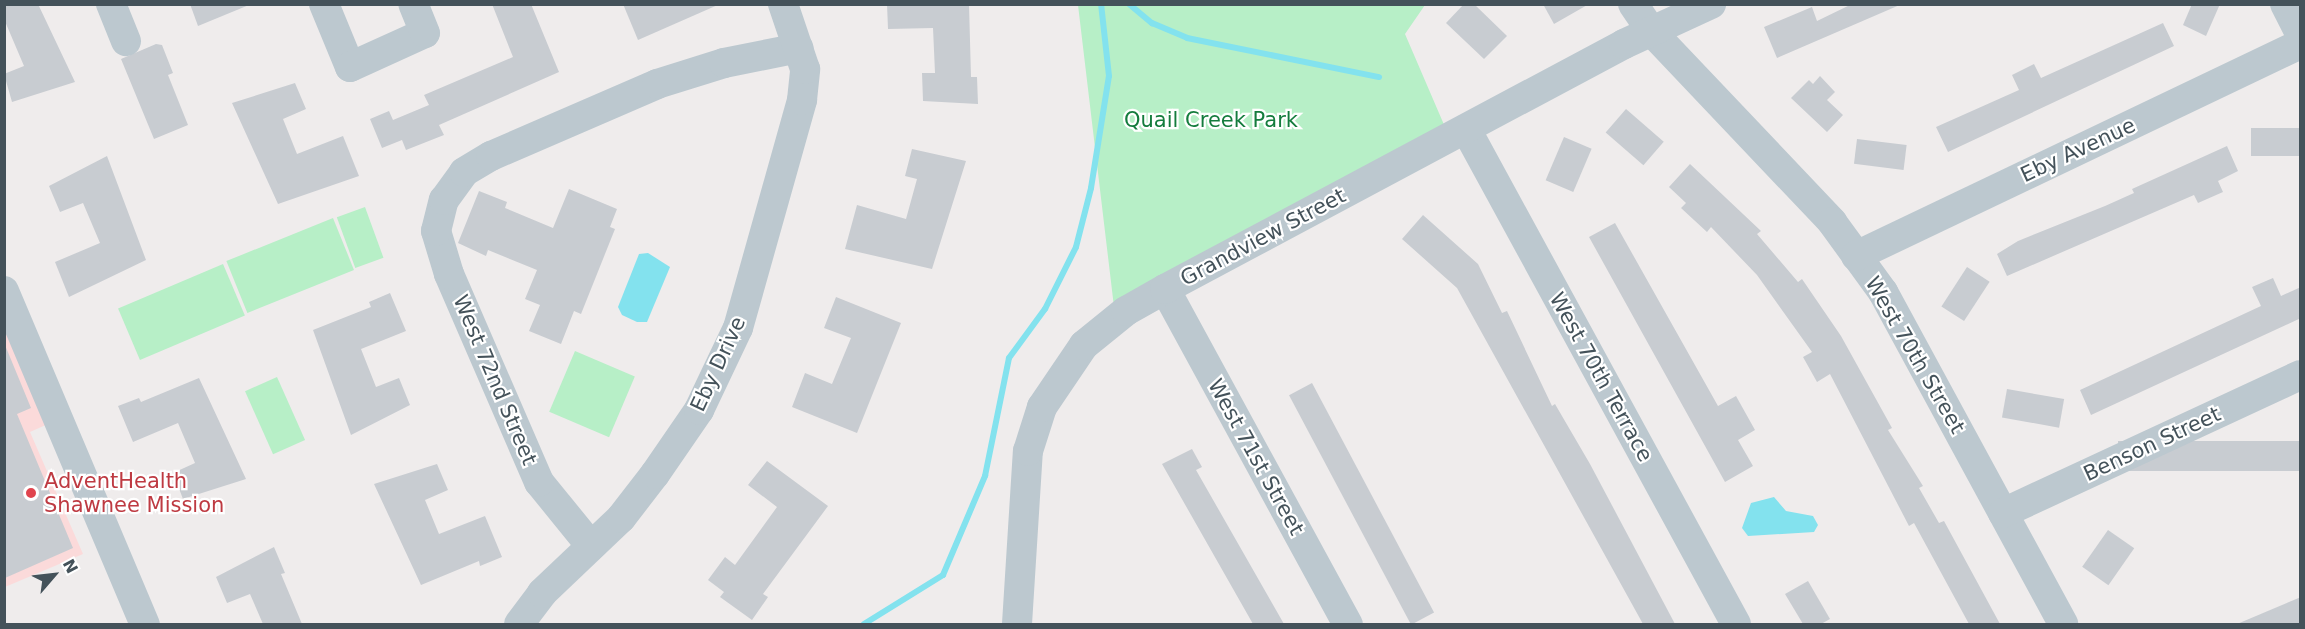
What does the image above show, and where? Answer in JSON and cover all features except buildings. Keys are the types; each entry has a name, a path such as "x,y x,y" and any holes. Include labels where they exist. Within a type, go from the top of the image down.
{"street":[{"path":"111,4 126,41"},
{"path":"324,4 350,67 425,33 413,4"},
{"name":"Eby Drive","path":"519,624 542,593 621,518 683,434 738,328 802,100 805,69 783,4"},
{"name":"West 70th Street","path":"1633,4 1652,32 1832,222 1856,256 1904,327 2063,624"},
{"name":"Grandview Street","path":"1020,620 1024,483 1042,407 1084,345 1126,311 1165,289 1466,129 1652,32 1711,4"},
{"path":"2285,4 2301,33"},
{"name":"Eby Avenue","path":"1856,256 2301,44"},
{"name":"West 72nd Street","path":"591,546 539,482 453,283 436,231 444,200 464,172 491,156 657,84 724,63 799,48"},
{"name":"West 70th Terrace","path":"1466,129 1736,624"},
{"name":"West 71st Street","path":"1165,289 1347,624"},
{"path":"4,291 145,624"},
{"name":"Benson Street","path":"2003,513 2301,375"}],"shaded area":[{"name":"AdventHealth Shawnee Mission","path":"4,298 57,420 30,432 83,554 5,587"}],"green space":[{"name":"Quail Creek Park","path":"1078,5 1425,5 1405,34 1445,127 1114,307"},
{"path":"365,207 383,258 355,268 337,217"},
{"path":"333,218 354,270 247,313 226,261"},
{"path":"223,264 245,316 140,360 118,309"},
{"path":"575,351 635,376 609,437 549,412"},
{"path":"277,377 305,440 273,454 245,391"}],"water":[{"path":"648,253 670,267 647,322 637,322 622,315 618,307 639,254"},
{"path":"1774,497 1786,511 1813,516 1818,525 1814,532 1748,536 1742,528 1751,503"}],"waterway":[{"path":"864,624 943,575 985,476 1009,358 1045,309 1076,247 1091,188 1109,76 1101,4"},
{"path":"1129,4 1152,23 1187,38 1379,77"}],"place":[{"name":"AdventHealth Shawnee Mission","path":"31,493"}]}
